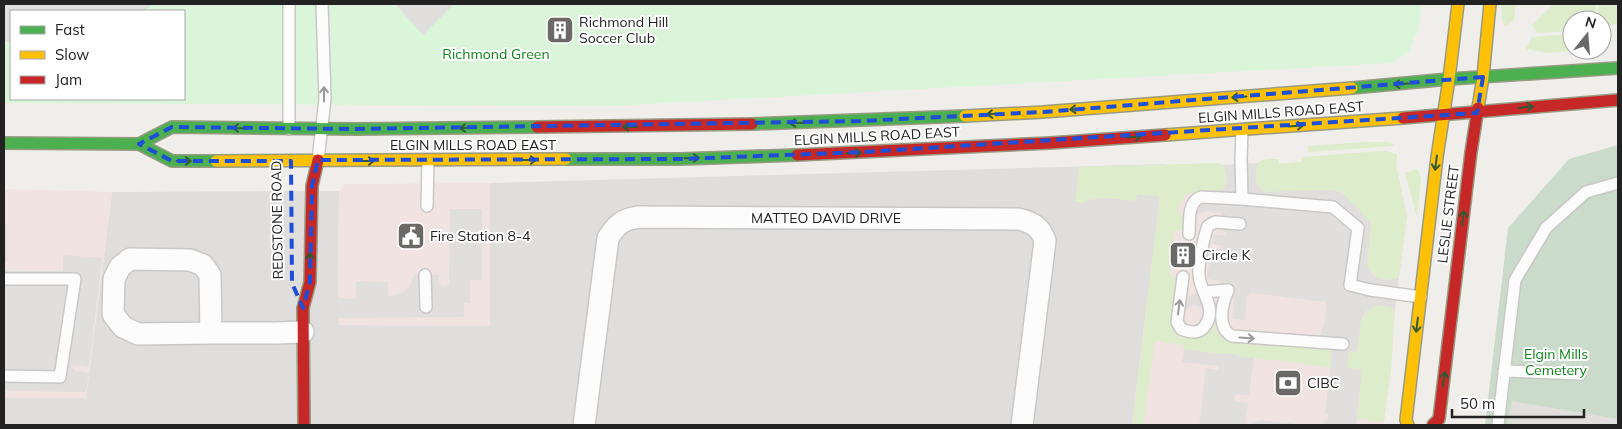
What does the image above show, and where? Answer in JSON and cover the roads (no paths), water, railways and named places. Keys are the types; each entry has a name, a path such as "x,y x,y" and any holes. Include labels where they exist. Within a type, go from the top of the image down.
{"main road":[{"name":"LESLIE STREET","path":"1408,425 1406,420 1420,297 1458,4"},
{"name":"LESLIE STREET","path":"1433,425 1439,419 1470,162 1483,78 1490,4"},
{"name":"ELGIN MILLS ROAD EAST","path":"139,144 172,127 289,133 322,128 635,127 860,121 1043,112 1449,79 1618,68"},
{"name":"ELGIN MILLS ROAD EAST","path":"4,143 139,144 172,161 680,158 854,153 1050,143 1477,113 1618,100"},
{"name":"REDSTONE ROAD","path":"304,425 304,308 310,282 312,186 318,160"},
{"name":"REDSTONE ROAD","path":"296,291 304,308"}],"street":[{"name":"MATTEO DAVID DRIVE","path":"584,425 608,238 618,225 627,219 639,217 1018,219 1029,221 1043,234 1045,242 1022,425"},
{"path":"211,333 210,275 203,265 190,260 130,259 120,267 114,279 112,314 122,327 138,334 303,332"}],"lane":[{"path":"289,4 289,133"},
{"path":"318,160 325,99 322,4"},
{"path":"1242,130 1242,200"},
{"path":"426,206 428,160"},
{"path":"1498,425 1515,280 1546,228 1586,192 1618,184"},
{"path":"1188,234 1192,204 1197,198 1201,197 1333,207 1358,228 1350,285 1370,290 1420,297"},
{"path":"1183,277 1177,322 1181,329 1197,332 1204,328 1209,319 1210,306 1199,275 1205,233 1208,226 1216,222 1240,224"},
{"path":"425,275 426,307"},
{"path":"4,279 75,279 60,377 4,376"},
{"path":"1204,292 1228,290 1221,324 1226,332 1232,336 1343,344"},
{"path":"1504,371 1580,374"}],"place":[{"name":"Richmond Hill Soccer Club","path":"560,30"},
{"name":"Fire Station 8-4","path":"411,236"},
{"name":"Circle K","path":"1183,255"},
{"name":"CIBC","path":"1288,383"}],"park label":[{"name":"Richmond Green","path":"496,54"},
{"name":"Elgin Mills Cemetery","path":"1556,362"}]}
